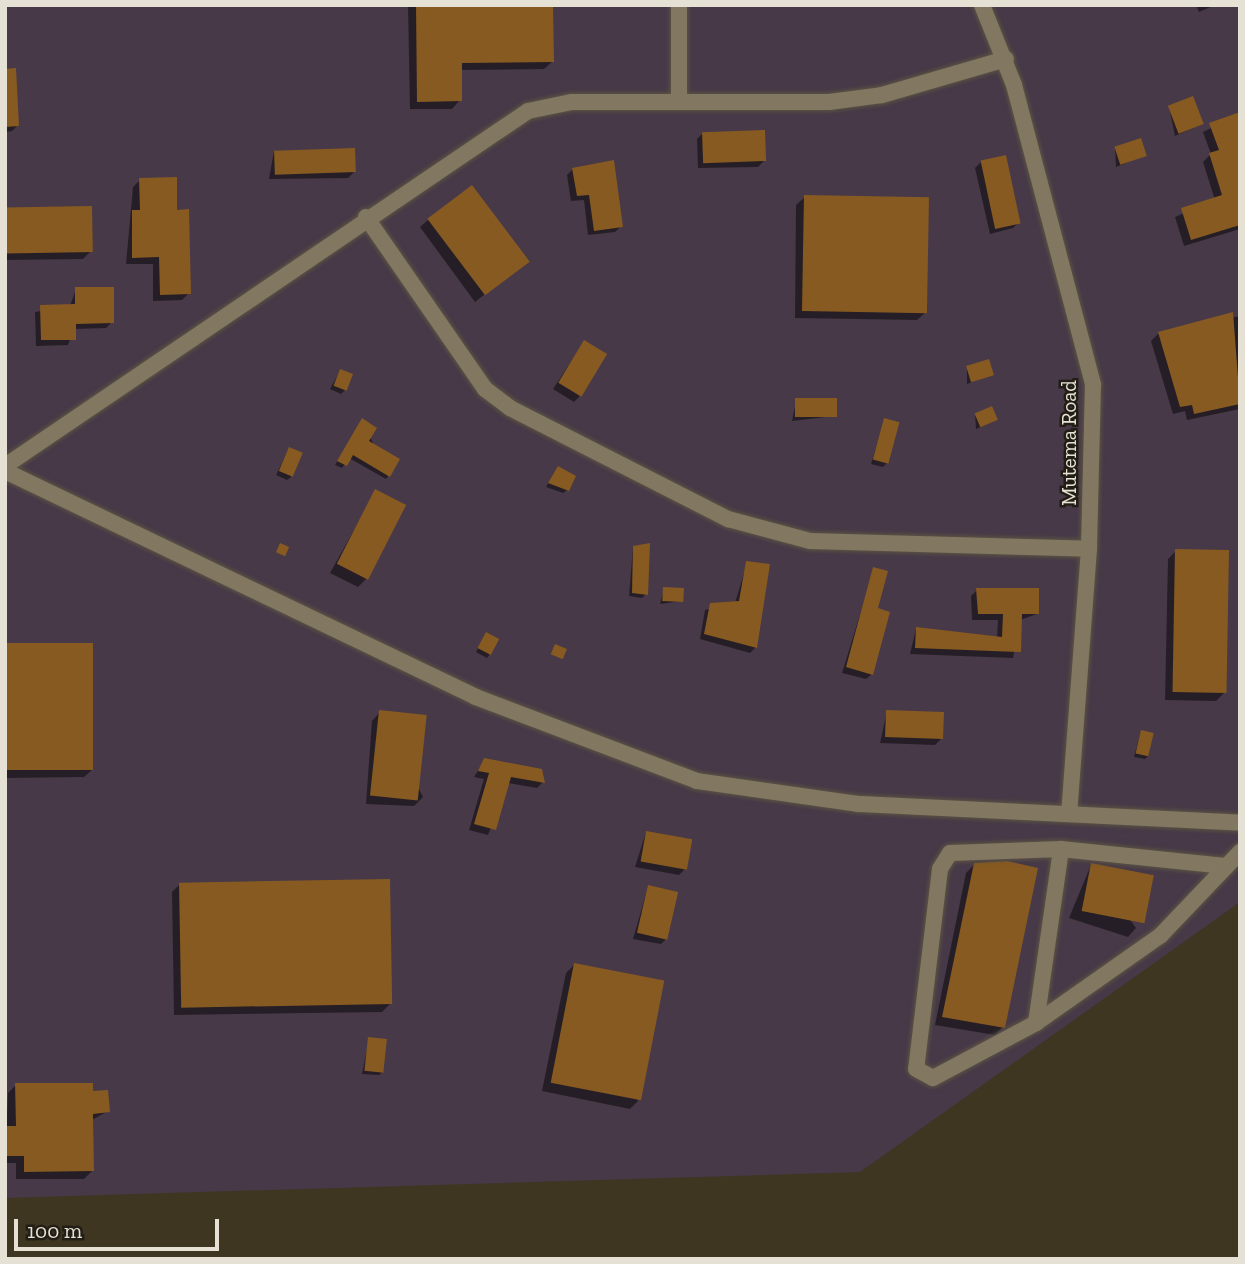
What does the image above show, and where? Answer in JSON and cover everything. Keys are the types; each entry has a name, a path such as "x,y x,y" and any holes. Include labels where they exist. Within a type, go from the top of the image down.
{"street":[{"path":"679,5 679,103"},
{"name":"Mutema Road","path":"982,5 1006,59 1049,234 1086,346 1093,384 1089,548 1069,813"},
{"path":"1006,59 853,99 679,103 572,102 528,111 366,217 5,468 477,697 632,761 697,781 834,801 1240,823"},
{"path":"366,217 485,389 510,408 727,519 810,541 1089,548"},
{"path":"1225,866 1061,849 958,849 943,860 913,1062 933,1078 1036,1023 1161,935 1240,852"},
{"path":"1036,1023 1061,849"}],"shaded area":[{"path":"5,5 1240,5 1240,902 860,1172 5,1198"}],"building":[{"path":"416,5 553,5 554,62 462,63 462,101 417,102"},
{"path":"16,68 19,126 5,127 5,69"},
{"path":"1193,96 1204,124 1179,134 1168,106"},
{"path":"1240,112 1240,225 1191,240 1181,208 1222,195 1209,153 1219,150 1209,123"},
{"path":"765,130 766,161 703,163 702,132"},
{"path":"1141,138 1147,156 1120,165 1114,147"},
{"path":"355,148 356,172 275,175 274,151"},
{"path":"1006,155 1021,223 995,229 981,160"},
{"path":"614,160 623,227 594,231 589,195 577,196 572,168"},
{"path":"177,177 177,210 189,209 191,294 160,295 159,257 132,258 132,210 140,210 139,178"},
{"path":"472,185 530,262 485,295 427,219"},
{"path":"804,195 929,197 927,313 802,311"},
{"path":"92,206 93,252 6,254 5,208"},
{"path":"75,287 114,287 114,323 76,324 76,340 41,340 40,305 75,304"},
{"path":"1233,312 1240,404 1194,414 1192,405 1180,407 1158,332"},
{"path":"584,340 607,354 581,397 558,383"},
{"path":"989,359 994,375 971,382 966,366"},
{"path":"340,369 353,374 347,391 334,386"},
{"path":"795,398 837,398 837,417 795,417"},
{"path":"992,406 998,420 980,427 975,413"},
{"path":"362,418 377,428 369,441 400,459 390,477 353,455 347,466 337,461"},
{"path":"884,418 899,422 888,464 873,460"},
{"path":"289,447 303,453 293,477 279,471"},
{"path":"558,466 576,476 569,491 548,483"},
{"path":"375,489 406,505 368,580 337,564"},
{"path":"280,543 289,547 285,556 276,552"},
{"path":"650,543 648,595 632,593 633,546"},
{"path":"1175,549 1229,550 1226,693 1173,692"},
{"path":"746,561 770,564 757,648 704,634 710,603 739,601"},
{"path":"873,567 888,571 878,608 890,612 873,675 846,667"},
{"path":"663,587 684,588 683,602 662,601"},
{"path":"976,588 1039,588 1039,614 1022,614 1021,652 915,648 916,627 1002,637 1003,614 978,614"},
{"path":"486,632 499,639 491,655 478,648"},
{"path":"5,643 93,643 93,770 5,770"},
{"path":"555,644 567,649 563,659 551,654"},
{"path":"379,710 427,715 418,801 370,796"},
{"path":"886,710 944,712 943,739 885,737"},
{"path":"1141,730 1154,733 1148,756 1136,753"},
{"path":"484,758 542,769 545,783 511,777 496,830 474,824 489,773 478,771"},
{"path":"646,831 692,839 687,870 641,862"},
{"path":"1007,861 1038,868 1005,1028 942,1017 974,863"},
{"path":"1091,863 1154,875 1144,923 1082,911"},
{"path":"390,879 392,1004 181,1008 179,883"},
{"path":"648,885 678,892 667,940 637,933"},
{"path":"574,963 664,981 641,1100 551,1083"},
{"path":"368,1037 387,1039 383,1073 364,1071"},
{"path":"15,1083 93,1083 93,1091 108,1090 110,1112 93,1114 94,1171 24,1172 24,1156 5,1156 5,1126 16,1126"}]}
